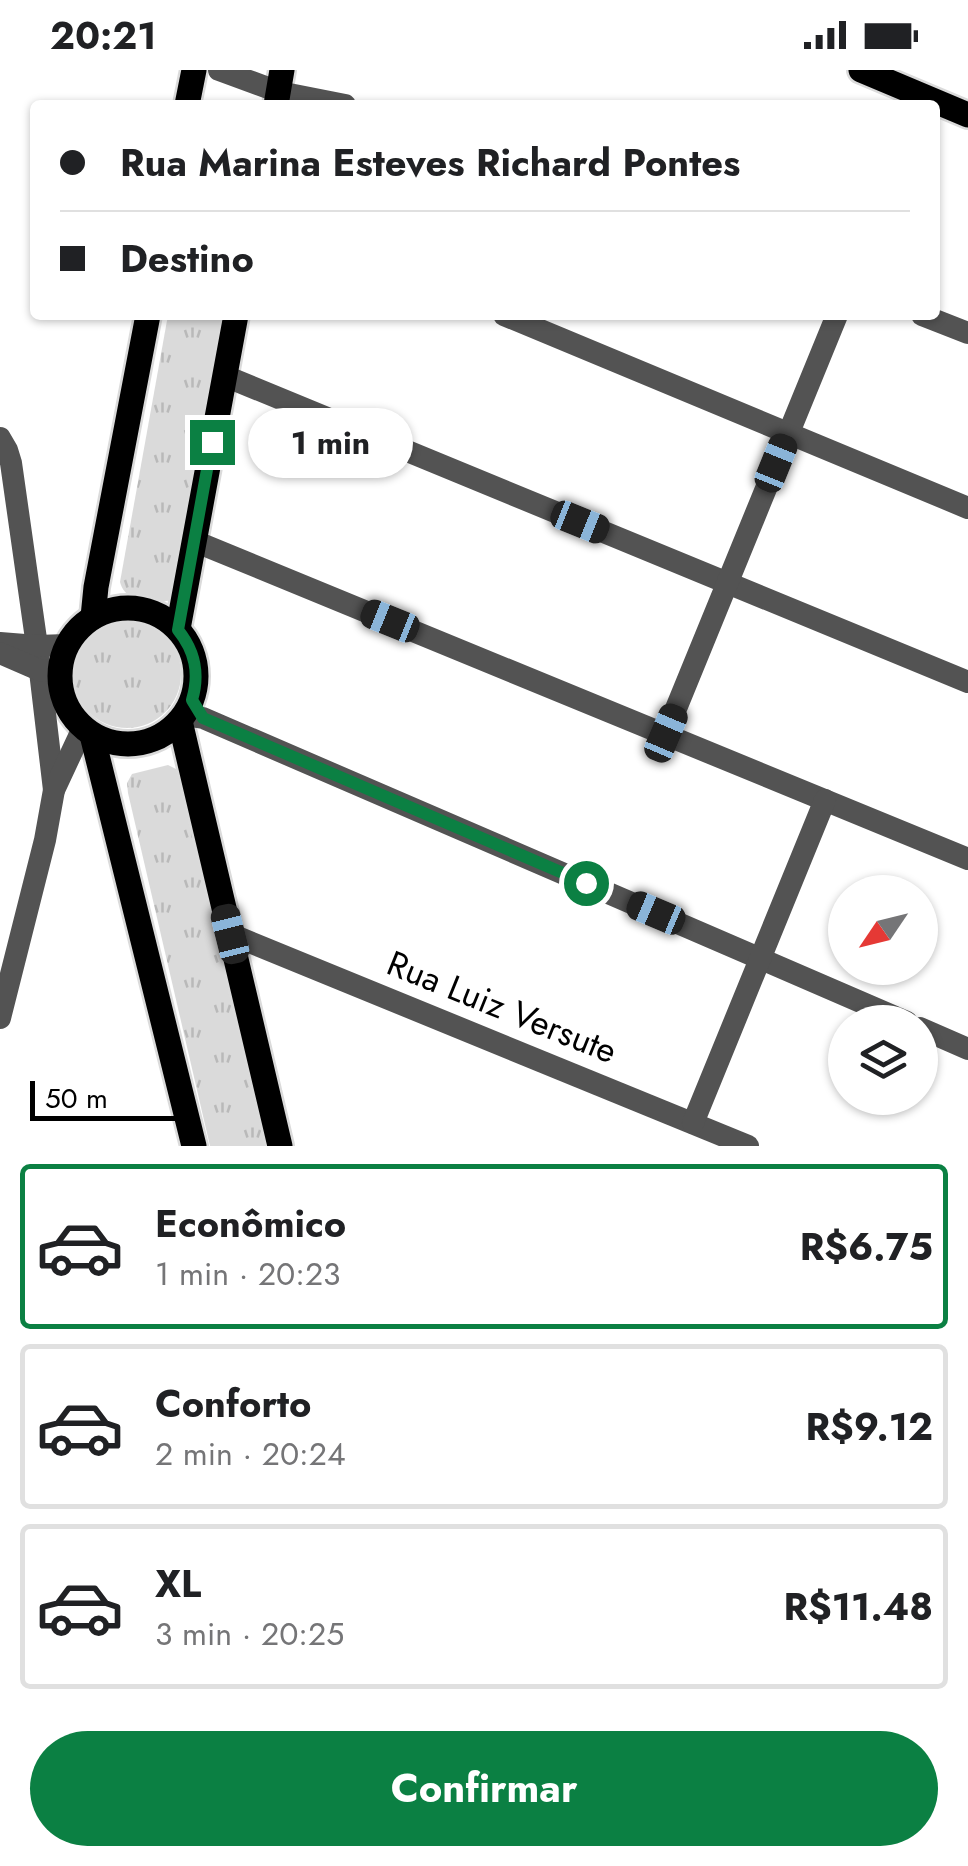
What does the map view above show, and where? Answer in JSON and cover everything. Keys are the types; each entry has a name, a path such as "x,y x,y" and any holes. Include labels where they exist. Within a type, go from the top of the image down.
{"main road":[{"path":"189,100 194,70"},
{"path":"861,70 920,100"},
{"path":"940,106 968,115"},
{"path":"93,617 147,320"},
{"path":"178,630 235,320"},
{"path":"190,713 161,736 138,744 114,744 88,731 67,708 60,684 49,671 82,624 113,609 155,613 186,640 194,659 196,680 190,713 230,934 280,1146"},
{"path":"88,731 194,1146"}],"street":[{"path":"219,70 325,100"},
{"path":"516,320 968,508"},
{"path":"666,733 835,320"},
{"path":"935,320 968,333"},
{"path":"225,376 968,682"},
{"path":"0,438 11,463 37,646 49,671 54,790 0,1018"},
{"path":"194,541 968,859"},
{"path":"0,643 67,645"},
{"path":"0,654 49,671"},
{"path":"190,713 869,1005"},
{"path":"54,790 88,731"},
{"path":"694,1123 825,800"},
{"name":"Rua Luiz Versute","path":"230,934 748,1146"},
{"path":"938,1036 968,1049"}],"green space":[{"path":"167,320 225,320 172,599 149,603 134,599 120,582"},
{"path":"127,620 148,624 165,636 177,653 181,674 177,695 165,712 148,724 127,728 106,724 89,712 77,695 73,674 77,653 89,636 106,624"},
{"path":"168,765 180,771 269,1146 210,1146 128,793 127,783 132,774"}],"route":[{"path":"212,442 178,630 194,659 196,680 192,700 203,718 586,883"}]}
